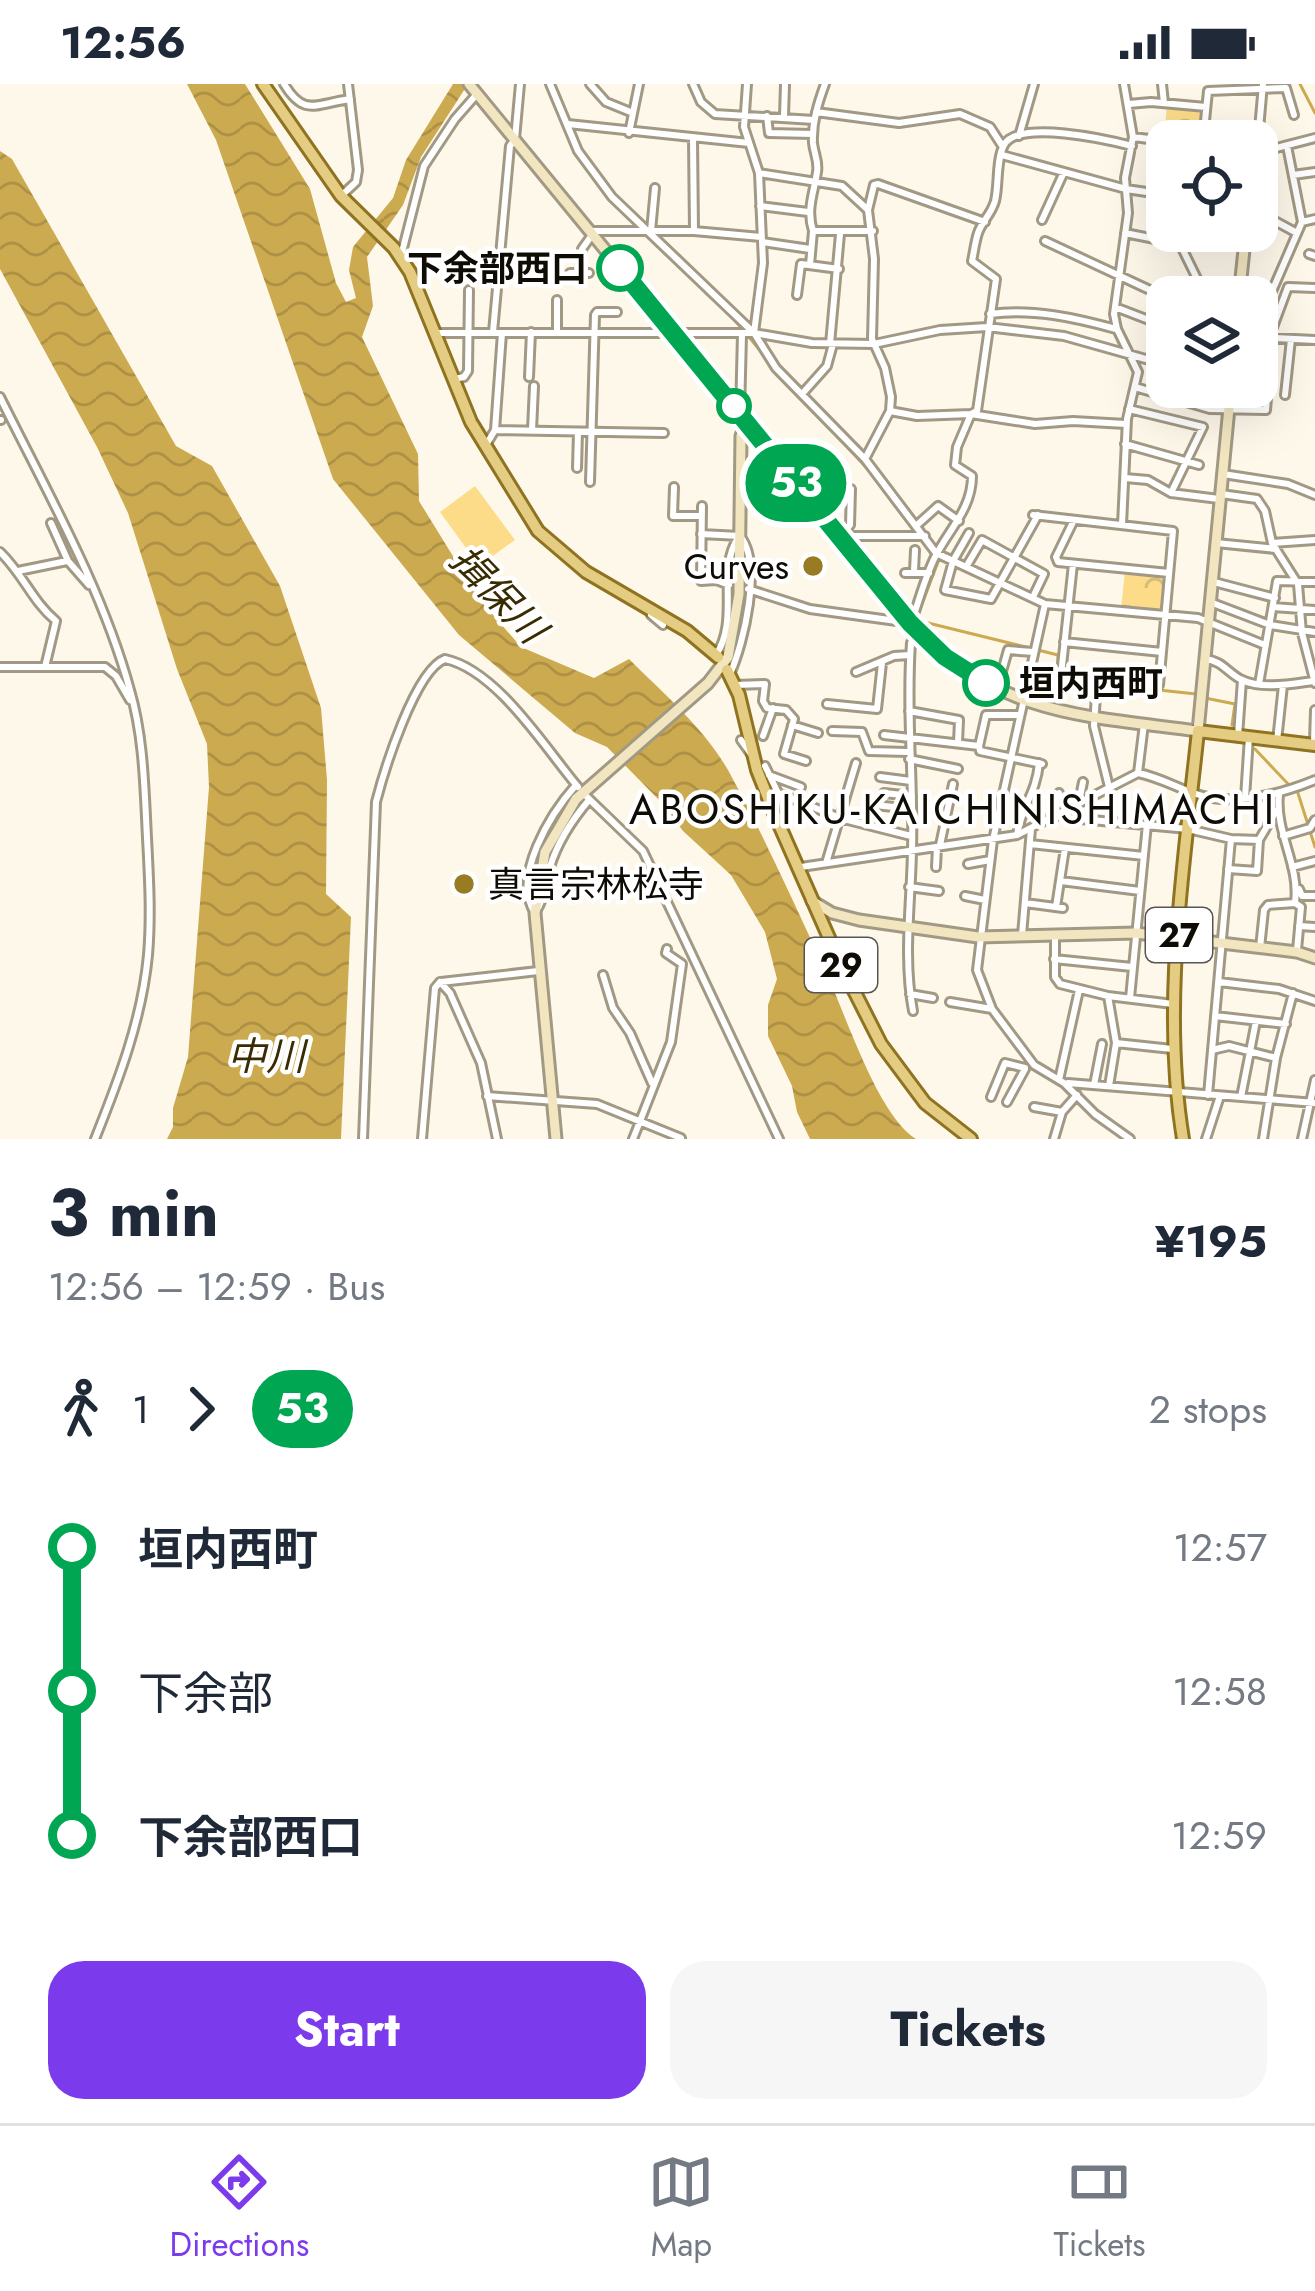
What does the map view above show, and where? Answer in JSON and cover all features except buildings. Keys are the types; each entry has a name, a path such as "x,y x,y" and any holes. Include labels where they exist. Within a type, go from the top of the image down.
{"main road":[{"path":"262,84 341,196 400,257 416,283 471,422 547,542 586,572 687,631 717,656"},
{"name":"29","path":"730,676 774,813 851,985 897,1070 926,1103 971,1139"},
{"path":"1198,731 1315,744"},
{"name":"27","path":"1183,1139 1175,1092 1173,1004 1198,731"}],"street":[{"path":"284,84 296,103 304,106 350,99"},
{"path":"341,196 356,182 358,170 348,84"},
{"path":"486,445 495,430 510,146 520,84"},
{"path":"550,84 578,151 604,186 754,334 776,368 865,459 937,553 1045,604 1208,621 1265,645"},
{"path":"590,84 606,102 633,113"},
{"path":"628,133 639,84"},
{"path":"693,84 700,102 715,114 898,123 960,114 990,127 1002,151 1064,172 1146,191"},
{"path":"747,84 749,142 759,172 763,263 754,334"},
{"path":"784,117 785,84"},
{"path":"810,265 813,231 808,212 819,164 813,134 825,84"},
{"path":"1019,136 1034,84"},
{"path":"1122,525 1126,424 1138,372 1117,329 1115,307 1132,142 1124,84"},
{"path":"1162,84 1165,103"},
{"path":"400,257 424,166 472,88 914,627 958,666 997,689 1021,700 1093,717 1198,731 1229,408"},
{"path":"1260,120 1263,88"},
{"path":"1205,120 1208,91 1286,88 1294,115"},
{"path":"1129,104 1206,107"},
{"path":"766,116 769,133 813,134"},
{"path":"566,124 749,142"},
{"path":"913,1011 908,927 911,640 933,562 959,520 973,482 968,472 955,465 954,457 976,411 996,279 972,261 980,228 995,200 1002,151 1012,137 1062,133 1146,142"},
{"path":"1278,148 1315,138"},
{"path":"694,139 694,231"},
{"path":"1278,277 1302,222 1287,146"},
{"path":"759,172 842,186 868,210"},
{"path":"1042,220 1064,172"},
{"path":"1293,175 1315,172"},
{"path":"865,459 890,411 885,368 874,344 873,232 868,210 874,185 985,222"},
{"path":"646,231 655,188"},
{"path":"760,206 808,212"},
{"path":"1302,222 1315,219"},
{"path":"1278,223 1297,233"},
{"path":"591,233 694,231 810,249"},
{"path":"813,231 873,232"},
{"path":"570,273 585,273 582,249 591,233"},
{"path":"1125,233 1146,237"},
{"path":"802,394 827,366 840,234"},
{"path":"1045,241 1146,287"},
{"path":"797,295 801,264 839,269"},
{"path":"1278,317 1288,287 1314,285"},
{"path":"453,379 468,371 469,290"},
{"path":"556,332 557,300"},
{"path":"1115,307 1146,319"},
{"path":"990,314 1012,310 1117,329"},
{"path":"590,482 596,313 617,312"},
{"path":"435,333 754,334 874,344 987,327 1052,333 1146,358"},
{"path":"529,377 531,332"},
{"path":"556,1139 535,913 544,852 556,826 601,775 708,683 733,644 739,594 742,334"},
{"path":"1278,338 1315,340"},
{"path":"1285,395 1291,339"},
{"path":"532,430 534,386"},
{"path":"1135,387 1146,390"},
{"path":"0,397 90,585 133,703 143,769 148,952 134,1030 95,1139"},
{"path":"1207,408 1266,408"},
{"path":"1129,409 1203,427 1172,493"},
{"path":"890,411 1035,424 1126,424"},
{"path":"495,430 664,433"},
{"path":"578,432 574,468 591,469"},
{"path":"1125,444 1199,466"},
{"path":"1222,474 1274,481 1315,495"},
{"path":"1125,478 1148,480 1172,493 1257,499 1274,546 1298,584 1302,633 1315,681 1259,684 1242,680 1219,661 1204,659"},
{"path":"674,487 673,516 701,511 701,581 730,585"},
{"path":"840,536 850,525 851,489"},
{"path":"917,525 938,506 959,520"},
{"path":"969,533 953,561 945,590 991,599 1036,515 1174,531 1159,685 1061,675 1072,564"},
{"path":"1074,520 1056,557 1058,562 1169,573"},
{"path":"51,524 68,561 90,585"},
{"path":"701,534 740,536"},
{"path":"717,656 727,631 730,549 740,536"},
{"path":"740,536 748,550 748,589 743,641 730,676 765,685 763,701 794,718 784,754 806,761"},
{"path":"840,536 921,536"},
{"path":"966,567 982,540 1044,574 1032,598"},
{"path":"1216,543 1274,546 1315,540"},
{"path":"915,550 909,572 929,573"},
{"path":"0,552 18,572 29,595 57,624 46,667"},
{"path":"18,572 68,561"},
{"path":"1212,581 1274,603 1315,610"},
{"path":"1259,684 1276,581 1315,582"},
{"path":"748,589 810,609 914,627"},
{"path":"635,600 663,625"},
{"path":"1210,602 1270,625 1315,632"},
{"path":"1029,1066 992,1009 977,970 978,937 1009,758 1045,604"},
{"path":"1064,642 1162,652"},
{"path":"997,689 1008,650 1034,648"},
{"path":"856,671 910,655"},
{"path":"363,1139 376,802 383,772 428,672 445,659 472,671 513,706 577,786 551,820 532,865 526,898 535,913"},
{"path":"826,704 877,709 882,663"},
{"path":"0,667 108,668 133,703"},
{"path":"1242,680 1245,798"},
{"path":"1097,682 1093,717 1109,787"},
{"path":"1277,740 1283,685"},
{"path":"763,736 772,708"},
{"path":"1315,710 1315,744"},
{"path":"909,711 959,720 958,743"},
{"path":"1017,835 1021,810 1036,793 1040,764 980,751 979,746 986,715 1018,715"},
{"path":"1138,773 1144,724"},
{"path":"792,725 818,733"},
{"path":"832,731 862,732 869,751 958,770"},
{"path":"884,735 979,746"},
{"path":"741,740 778,793 774,813"},
{"path":"826,863 856,763"},
{"path":"797,867 1017,835 1138,773 1162,778 1192,793 1245,798 1279,795 1315,780"},
{"path":"770,776 801,787"},
{"path":"991,776 1005,779"},
{"path":"880,777 911,781"},
{"path":"1078,804 1083,782"},
{"path":"936,867 952,784"},
{"path":"778,793 840,818 912,836"},
{"path":"884,793 912,796"},
{"path":"1059,794 1059,815"},
{"path":"1279,795 1283,836 1299,889 1302,896 1315,896"},
{"path":"535,913 544,901 549,871 566,829 588,799 644,851 779,1139"},
{"path":"875,805 912,809"},
{"path":"1228,869 1257,872 1259,840 1278,808"},
{"path":"1059,815 1259,840"},
{"path":"1130,998 1147,824"},
{"path":"1283,836 1310,826"},
{"path":"1022,935 1031,829"},
{"path":"1208,1095 1231,839"},
{"path":"1030,844 1144,856"},
{"path":"1024,903 1059,908 1065,848"},
{"path":"968,864 990,860"},
{"path":"1292,867 1315,860"},
{"path":"1061,881 1140,892"},
{"path":"909,887 939,891"},
{"path":"1295,903 1299,889"},
{"path":"965,896 985,900"},
{"path":"812,902 832,913 978,937 1136,933 1315,958"},
{"path":"1260,948 1264,910 1268,905 1295,903 1301,907 1297,952"},
{"path":"1299,926 1315,927"},
{"path":"1055,933 1055,977 1060,983 1108,996 1173,1004"},
{"path":"633,1139 671,1042 682,964 667,949"},
{"path":"1054,959 1132,967"},
{"path":"422,1139 435,988 440,982 538,971"},
{"path":"603,975 613,1008 652,1083"},
{"path":"440,982 450,993 481,1063 497,1139"},
{"path":"1218,982 1293,993 1315,1001"},
{"path":"1061,1082 1079,990"},
{"path":"1263,1139 1293,993"},
{"path":"910,994 932,998"},
{"path":"1108,996 1116,1043 1109,1086"},
{"path":"950,1003 992,1009"},
{"path":"1215,1016 1286,1024"},
{"path":"1241,1097 1256,1021"},
{"path":"1116,1043 1174,1049"},
{"path":"1094,1085 1102,1044"},
{"path":"1212,1050 1229,1046 1276,1058"},
{"path":"992,1096 1005,1063 1029,1066 1061,1082 1130,1139"},
{"path":"1006,1102 1029,1066"},
{"path":"1302,1139 1315,1079"},
{"path":"1061,1082 1313,1102"},
{"path":"1054,1139 1062,1112 1077,1095"},
{"path":"487,1096 597,1104 681,1138"},
{"path":"1206,1139 1220,1096"},
{"path":"1034,1107 1062,1112"}],"green space":[{"path":"1167,105 1204,112 1202,120 1166,120"},
{"path":"475,486 515,540 479,566 440,512"},
{"path":"1125,572 1164,575 1163,610 1121,608"}],"water":[{"path":"187,84 245,84 310,189 336,283 346,302 356,298 349,270 353,247 393,198 406,160 453,84 468,84 421,157 403,205 367,257 373,306 362,337 418,454 419,501 480,600 521,647 594,678 629,659 707,739 766,844 875,1086 902,1127 916,1139 810,1139 768,1036 768,1005 777,979 765,932 731,875 683,831 607,747 575,733 459,635 333,479 216,140"},
{"name":"中川","path":"0,151 12,159 176,446 212,466 280,586 321,708 327,780 326,894 351,917 341,1139 167,1139 188,1057 209,787 207,744 177,669 128,513 0,269"}],"waterway":[{"path":"1300,84 1315,113"},
{"path":"554,102 574,148"},
{"path":"579,156 598,183"},
{"path":"728,312 768,360"},
{"path":"823,420 873,475"},
{"path":"926,544 938,562 917,617 920,621 1058,655 1057,679 1196,694"},
{"path":"1205,698 1235,704 1232,725"},
{"path":"1255,749 1290,786"},
{"path":"1297,790 1315,847"}],"bus line":[{"name":"53","path":"620,268 910,623 945,657 986,683"}],"place":[{"name":"下余部西口","path":"620,268"},
{"name":"Curves","path":"813,566"},
{"name":"垣内西町","path":"986,683"},
{"name":"真言宗林松寺","path":"464,884"}],"district":[{"name":"ABOSHIKU-KAICHINISHIMACHI","path":"953,809"}],"water label":[{"name":"揖保川","path":"498,594"}]}
